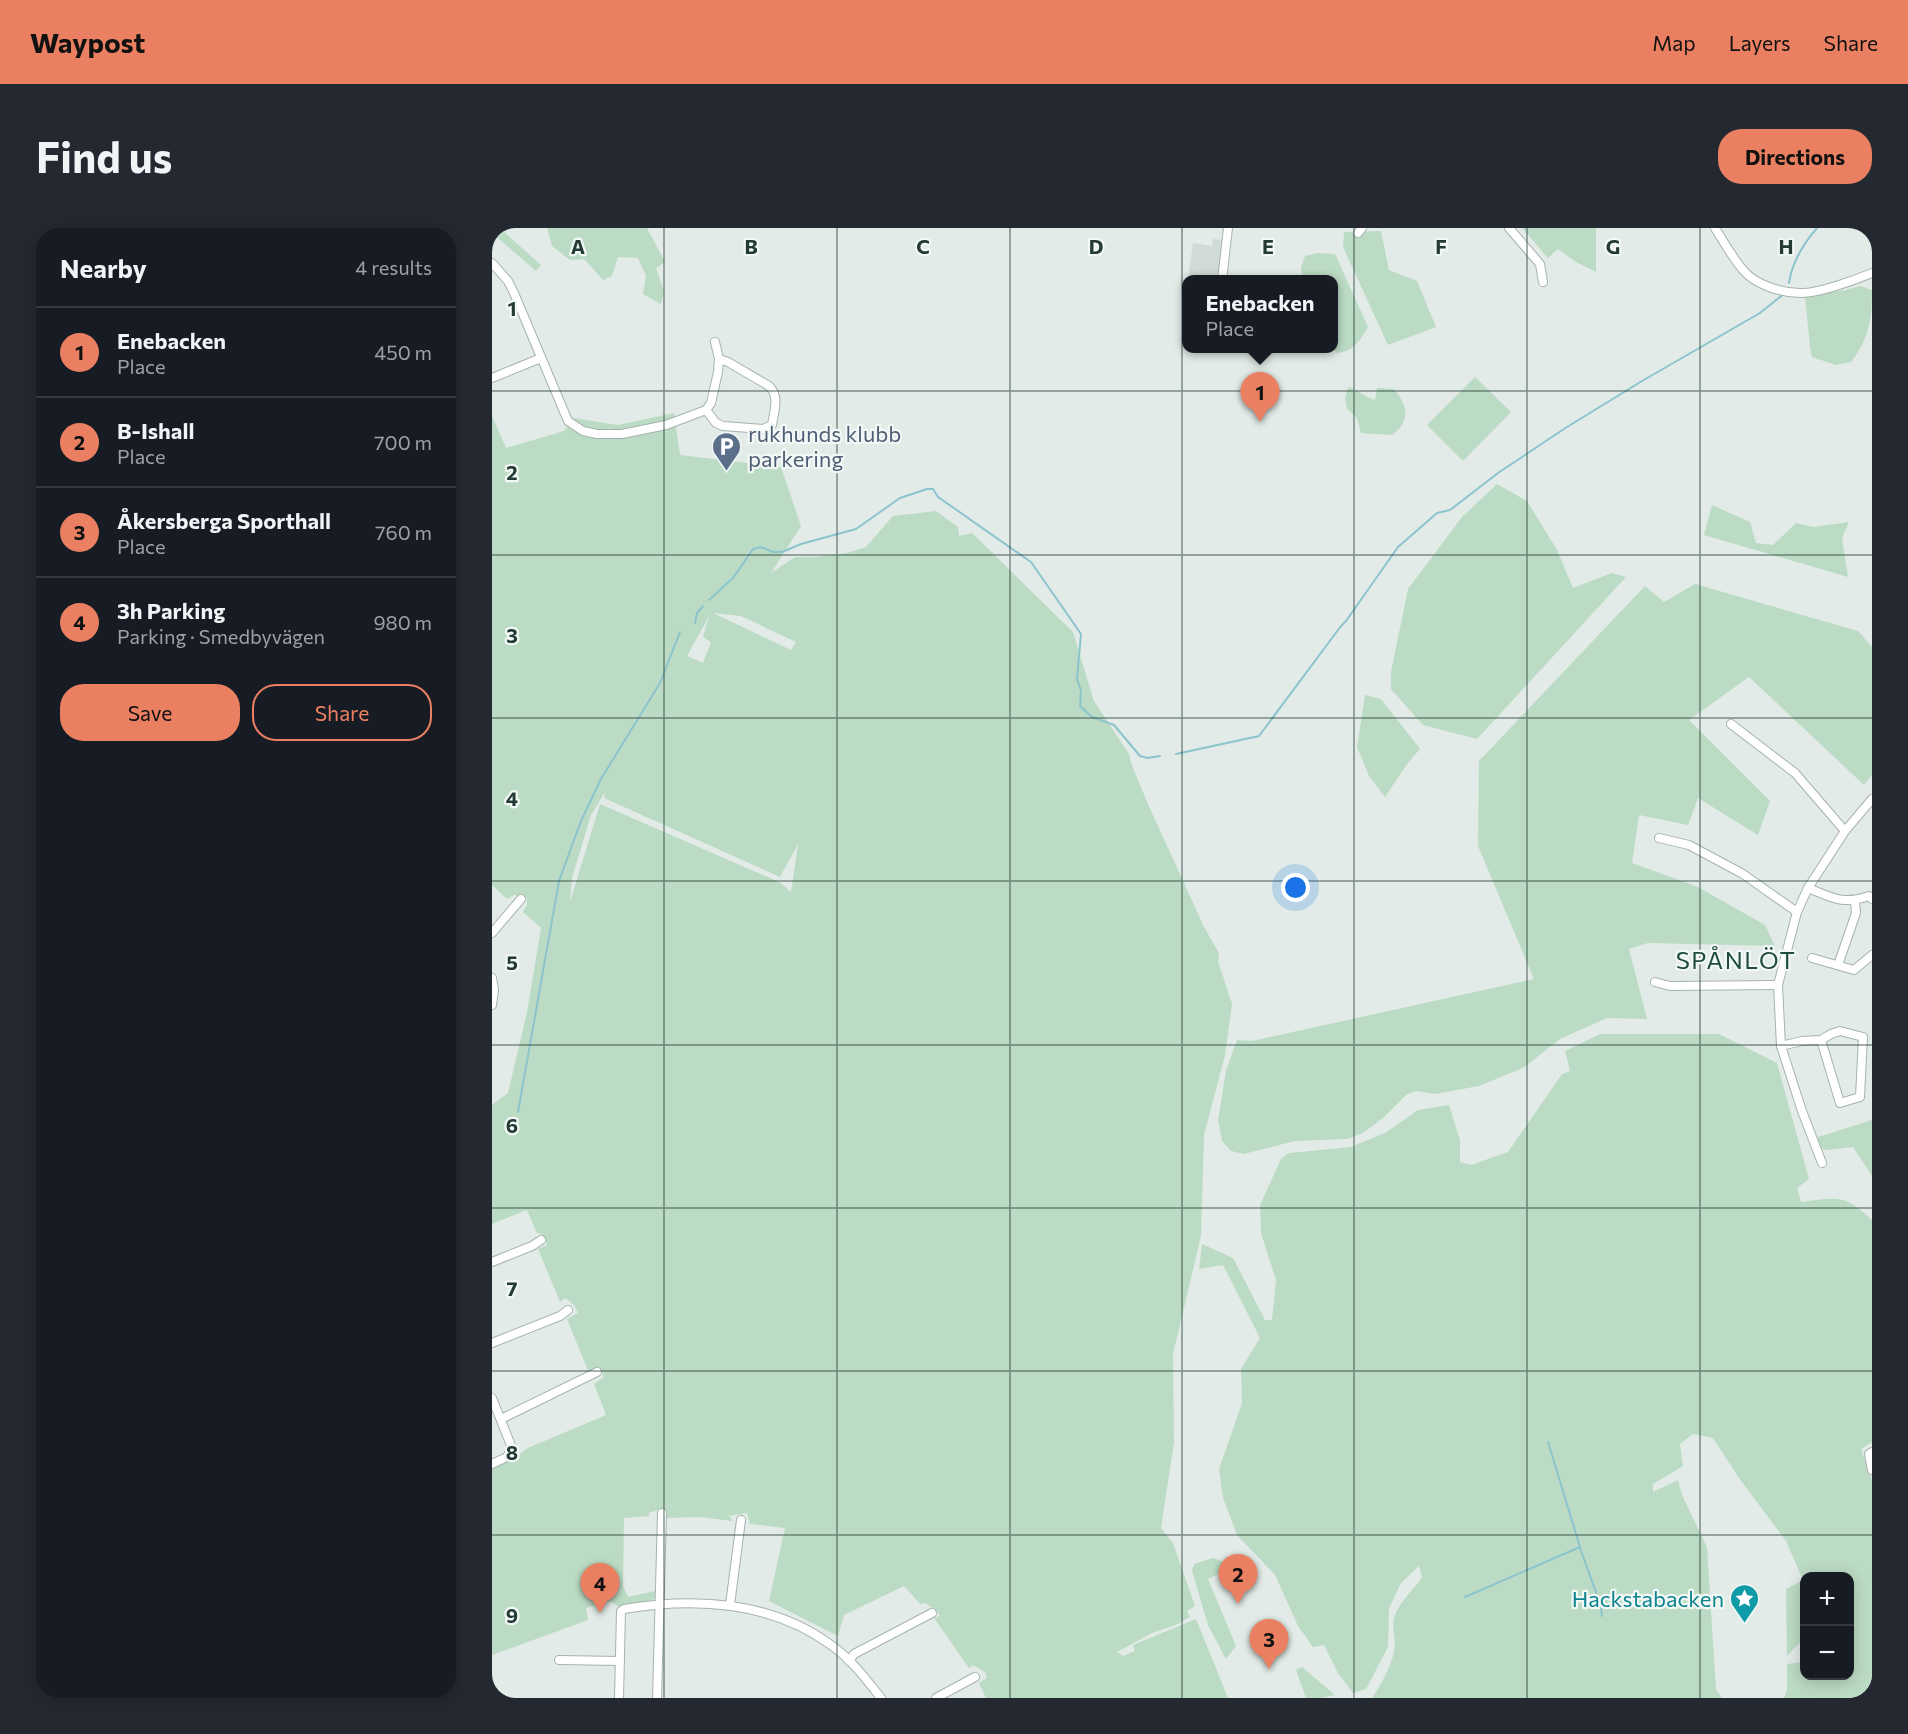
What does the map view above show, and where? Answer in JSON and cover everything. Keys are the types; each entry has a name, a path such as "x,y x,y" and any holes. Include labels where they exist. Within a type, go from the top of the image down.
{"street":[{"path":"1222,275 1228,228"},
{"path":"1509,228 1540,264 1543,282"},
{"path":"1715,228 1744,272 1770,287 1801,294 1872,273"},
{"path":"492,263 508,281 530,326 568,421 583,431 597,434 637,432 679,421 706,410 711,403 719,359 715,342"},
{"path":"492,378 541,358"},
{"path":"706,410 716,423 723,426 763,429 772,425 776,396 774,391 728,362 719,359"},
{"path":"1731,724 1796,773 1845,831"},
{"path":"1822,1163 1780,1046 1778,985 1797,912 1808,888 1845,831 1872,800"},
{"path":"1659,838 1689,845 1743,873 1797,912"},
{"path":"1808,888 1842,901 1871,897"},
{"path":"1861,888 1871,897"},
{"path":"492,933 521,899"},
{"path":"1838,965 1856,913 1855,901"},
{"path":"1812,958 1854,970 1872,955"},
{"path":"492,978 494,990 492,1005"},
{"path":"1655,982 1670,986 1778,985"},
{"path":"1780,1046 1821,1040 1840,1031 1863,1037 1860,1097 1840,1103 1821,1040"},
{"path":"492,1262 541,1240"},
{"path":"492,1343 560,1316 568,1310"},
{"path":"501,1419 597,1372"},
{"path":"492,1398 512,1448 507,1457 492,1464"},
{"path":"1872,1452 1869,1454 1872,1470"},
{"path":"657,1698 662,1514"},
{"path":"730,1605 741,1520"},
{"path":"619,1698 621,1611 659,1603 686,1602 730,1605 773,1616 800,1627 831,1645 863,1675 881,1698"},
{"path":"849,1661 854,1654 932,1613"},
{"path":"559,1660 620,1661"},
{"path":"936,1698 975,1677"}],"shaded area":[{"path":"1213,239 1224,240 1220,275 1189,275 1193,243 1212,246"}],"green space":[{"path":"492,228 504,228 503,231 541,265 536,271 492,233"},
{"path":"547,228 647,228 665,262 656,268 664,291 661,304 643,294 646,276 638,258 618,257 612,276 603,280 584,259 570,260 552,246"},
{"path":"1522,228 1596,228 1596,272 1576,262 1558,249 1548,258"},
{"path":"1381,231 1389,270 1417,281 1436,327 1388,345 1343,247 1344,232"},
{"path":"1318,253 1335,254 1368,327 1356,344 1344,352 1338,353 1338,275 1302,275 1301,268 1305,256"},
{"path":"1860,286 1872,290 1870,319 1866,337 1851,362 1836,365 1812,357 1805,296"},
{"path":"1475,377 1511,412 1463,461 1427,425"},
{"path":"1348,387 1375,400 1377,388 1394,389 1405,407 1405,419 1398,430 1392,435 1361,433 1357,418 1347,409 1345,399"},
{"path":"674,413 680,455 781,467 801,526 771,573 795,557 847,553 866,547 893,516 936,511 958,527 959,536 972,533 1073,632 1094,701 1129,754 1148,804 1204,927 1219,953 1218,961 1232,1004 1225,1055 1204,1135 1201,1236 1173,1354 1174,1442 1161,1528 1173,1543 1195,1606 1187,1611 1190,1617 1152,1633 1117,1652 1123,1656 1135,1651 1133,1645 1196,1619 1228,1698 986,1698 979,1683 987,1678 985,1672 973,1665 969,1668 934,1618 940,1616 936,1610 925,1603 920,1604 904,1586 844,1615 838,1636 769,1601 785,1528 750,1524 747,1513 729,1516 733,1521 699,1517 664,1518 663,1508 649,1513 649,1516 624,1518 623,1586 628,1597 655,1591 654,1599 626,1607 616,1605 611,1601 586,1608 588,1620 492,1655 492,1469 528,1448 606,1415 594,1384 604,1377 601,1369 589,1373 567,1319 578,1313 574,1305 565,1298 560,1302 538,1249 547,1245 544,1237 537,1233 527,1210 492,1224 492,1105 508,1093 527,1012 541,928 523,912 527,905 527,898 514,895 507,899 492,885 492,416 506,448 564,431 573,418 618,425","holes":["713,613 741,616 796,642 791,650","709,616 703,637 711,642 703,663 687,656","605,792 604,798 780,877 798,844 791,892 779,882 600,804 570,902 572,878 591,815"]},
{"path":"1497,484 1527,501 1557,550 1573,588 1612,573 1626,577 1477,739 1423,725 1391,689 1391,672 1408,589 1462,517"},
{"path":"1712,505 1750,522 1756,543 1773,545 1796,523 1813,527 1849,522 1842,538 1848,577 1704,535"},
{"path":"1695,584 1858,631 1872,647 1872,775 1864,785 1749,677 1689,720 1770,801 1758,835 1698,798 1688,825 1639,815 1632,863 1698,887 1765,925 1775,946 1648,943 1629,949 1647,1019 1607,1018 1560,1039 1523,1068 1479,1086 1435,1094 1417,1091 1407,1094 1383,1118 1363,1133 1347,1139 1295,1141 1244,1154 1231,1151 1222,1141 1218,1120 1226,1071 1237,1040 1252,1041 1534,979 1478,846 1479,761 1645,586 1664,602"},
{"path":"1365,695 1381,699 1420,749 1385,797 1369,776 1357,747"},
{"path":"1600,1034 1719,1034 1777,1063 1809,1179 1797,1188 1801,1202 1840,1199 1854,1205 1872,1220 1872,1442 1861,1449 1872,1480 1872,1698 1784,1698 1787,1690 1787,1664 1800,1662 1800,1680 1854,1680 1854,1572 1800,1573 1786,1541 1739,1478 1713,1438 1693,1434 1680,1444 1683,1466 1653,1484 1653,1492 1678,1480 1682,1495 1707,1547 1716,1690 1722,1698 1372,1698 1393,1658 1395,1615 1422,1577 1419,1566 1401,1583 1389,1608 1388,1647 1366,1689 1353,1693 1338,1673 1324,1645 1313,1647 1298,1626 1275,1575 1237,1535 1223,1498 1219,1469 1242,1403 1241,1369 1260,1338 1223,1265 1199,1269 1202,1244 1233,1258 1265,1320 1272,1320 1276,1280 1261,1233 1260,1205 1281,1159 1289,1153 1351,1147 1385,1133 1418,1110 1449,1105 1460,1140 1460,1162 1471,1165 1508,1152 1562,1074 1570,1071 1565,1051"},
{"path":"1872,1120 1872,1176 1853,1147 1827,1150 1818,1148 1815,1138"},
{"path":"1213,1558 1222,1561 1230,1569 1208,1579 1236,1646 1226,1659 1208,1625 1192,1571 1194,1564"},
{"path":"1800,1582 1800,1642 1787,1656 1786,1589"},
{"path":"1302,1667 1335,1695 1306,1698 1296,1670"}],"waterway":[{"path":"1789,283 1799,254 1817,228"},
{"path":"1176,754 1259,736 1346,621 1398,547 1437,513 1450,510 1498,473 1567,427 1760,313 1785,293"},
{"path":"709,600 733,578 753,549 761,547 773,552 782,552 801,544 856,529 900,498 933,489 938,497 1031,562 1081,634 1077,679 1081,691 1080,706 1092,717 1114,725 1140,756 1147,758 1160,756"},
{"path":"695,623 697,613 703,606"},
{"path":"518,1112 559,881 581,821 601,779 660,683 680,632"},
{"path":"1465,1597 1580,1547 1548,1442"},
{"path":"1580,1548 1601,1606 1602,1616"}],"place":[{"name":"Enebacken","path":"1260,422"},
{"name":"rukhunds klubb parkering","path":"727,472"},
{"name":"B-Ishall","path":"1238,1604"},
{"name":"3h Parking","path":"600,1613"},
{"name":"Hackstabacken","path":"1745,1624"},
{"name":"Åkersberga Sporthall","path":"1269,1669"}],"district":[{"name":"SPÅNLÖT","path":"1736,959"}]}
